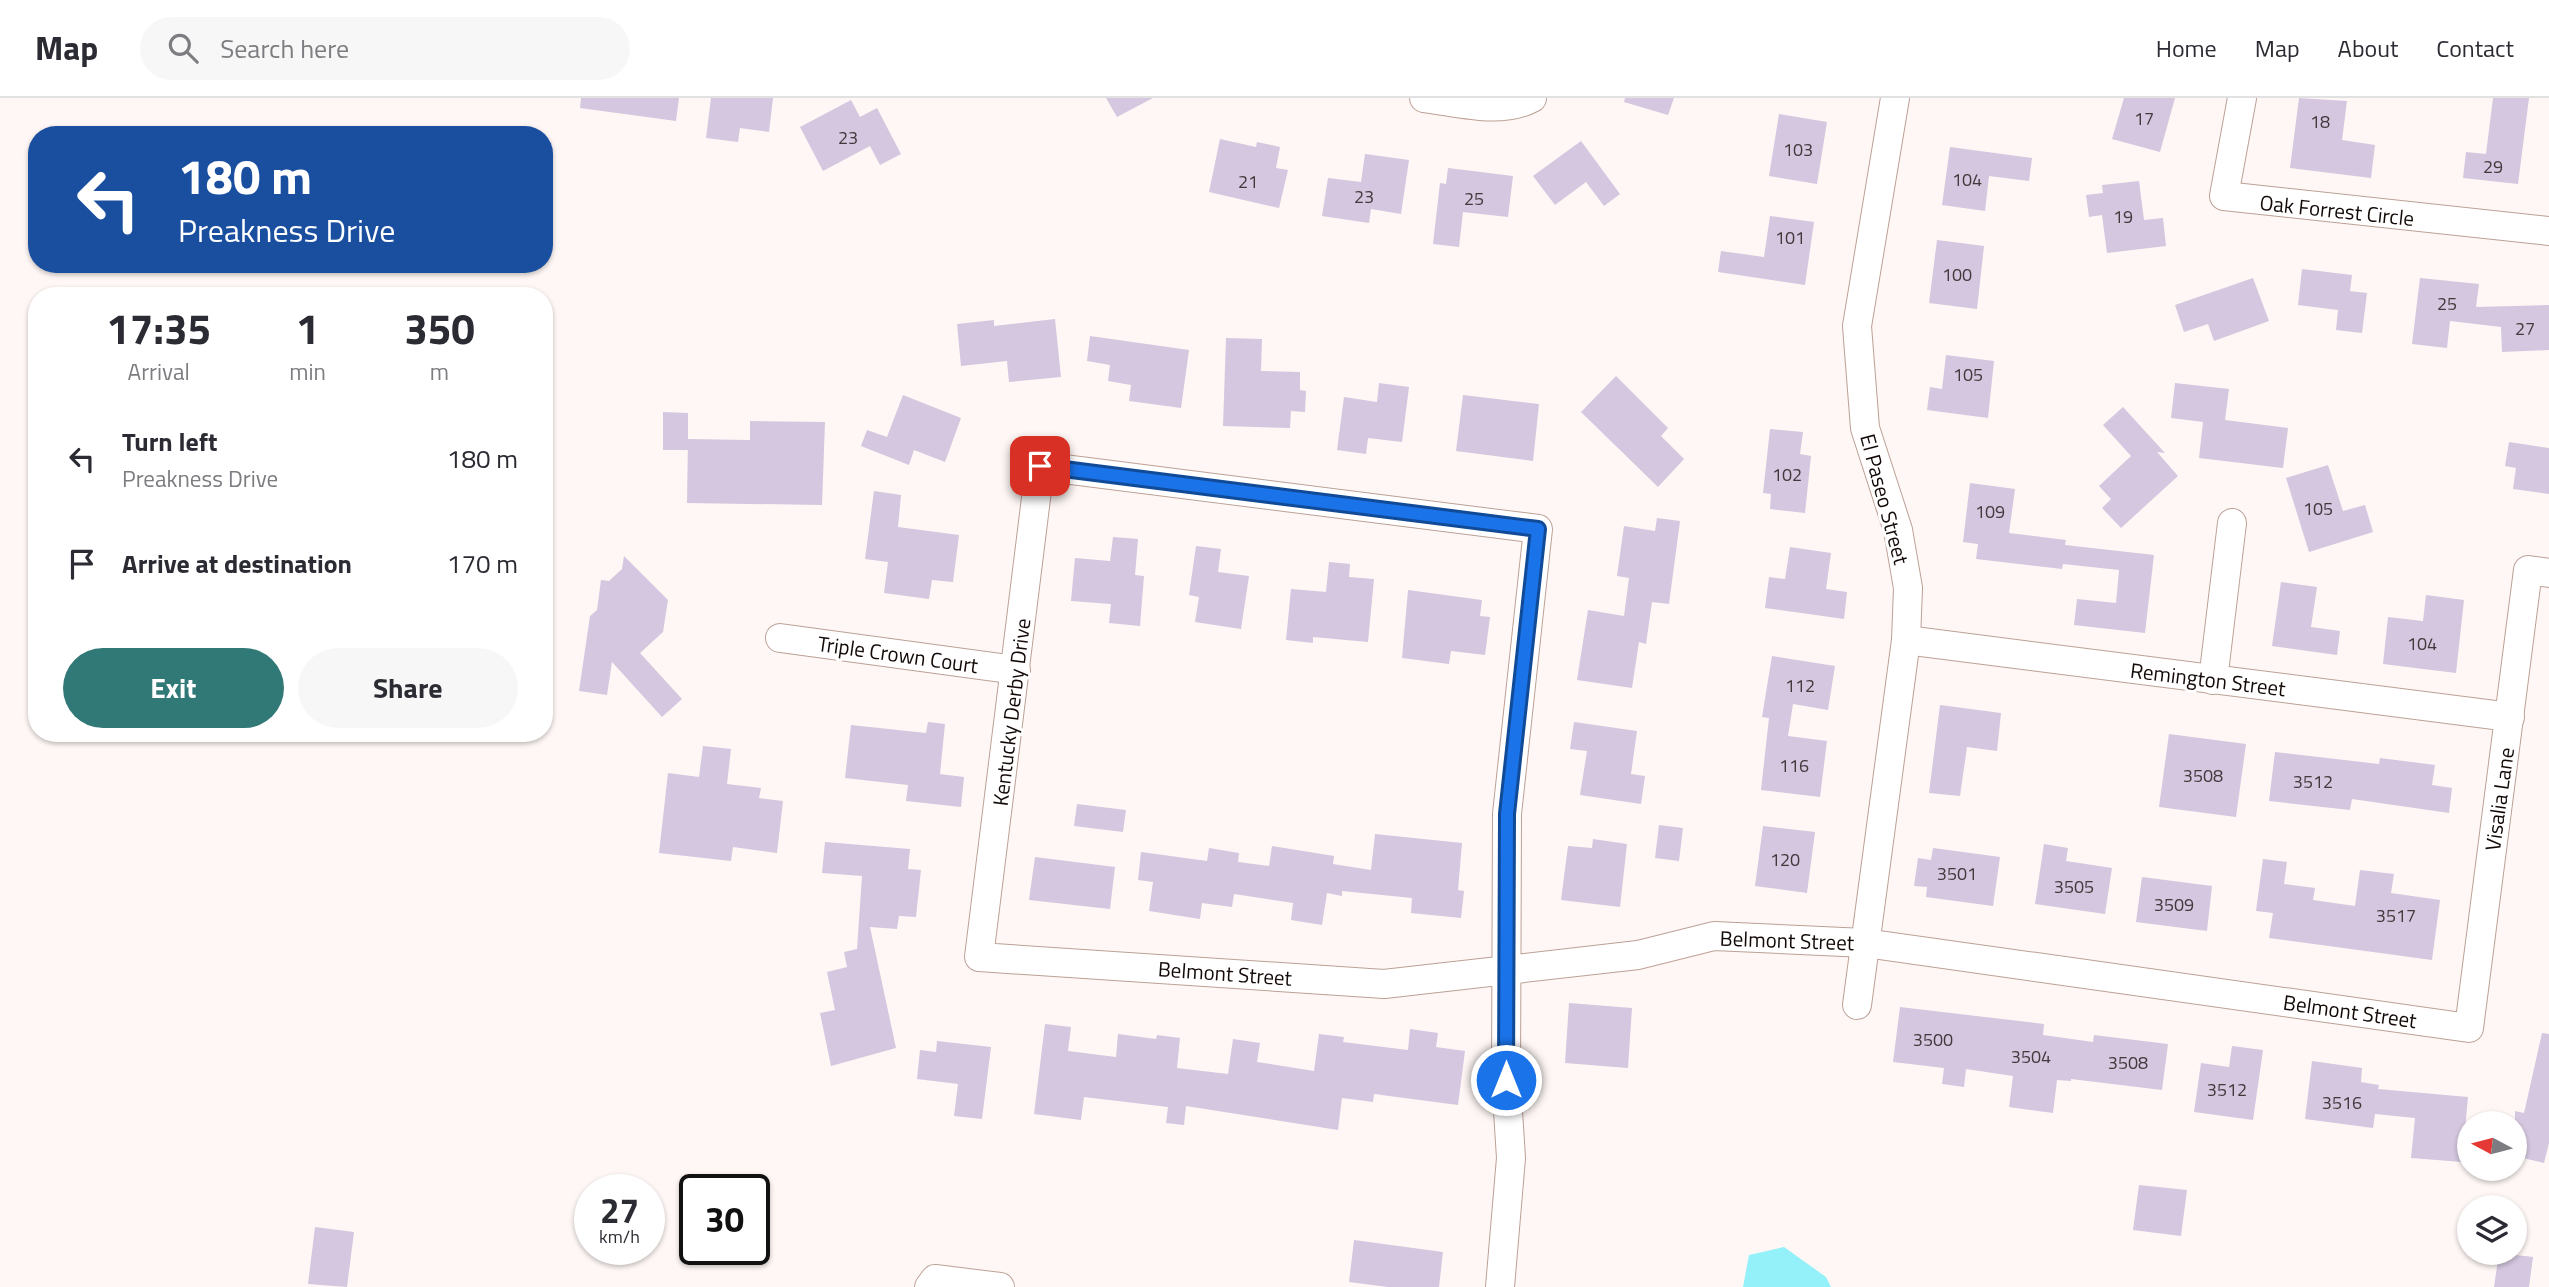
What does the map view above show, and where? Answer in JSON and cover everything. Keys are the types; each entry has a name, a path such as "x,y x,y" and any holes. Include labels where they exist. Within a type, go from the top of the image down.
{"street":[{"path":"1424,98 1509,106 1532,98"},
{"name":"El Paseo Street","path":"1857,1005 1906,639 1908,589 1898,530 1865,428 1857,326 1895,98"},
{"name":"Oak Forrest Circle","path":"2242,98 2224,196 2512,229 2549,230"},
{"name":"Kentucky Derby Drive","path":"979,957 1040,466 1538,529 1507,814 1505,969"},
{"path":"2213,680 2232,523"},
{"name":"Visalia Lane","path":"2469,1028 2510,717 2539,572"},
{"name":"Triple Crown Court","path":"780,638 1016,670"},
{"name":"Remington Street","path":"1906,639 2510,717"},
{"name":"Belmont Street","path":"979,957 1384,984 1638,955 1714,936 1865,943 2469,1028"},
{"path":"1500,1287 1511,1158 1506,1080 1505,969"},
{"path":"932,1283 1000,1287"}],"water":[{"path":"1784,1247 1826,1277 1831,1287 1743,1287 1749,1255"}],"building":[{"path":"581,98 679,98 676,121 580,108"},
{"path":"711,98 773,98 769,132 740,128 738,142 706,138"},
{"path":"1106,98 1153,98 1117,117"},
{"path":"1625,98 1674,98 1668,115 1624,102"},
{"path":"2124,98 2175,98 2160,152 2112,139"},
{"path":"2299,98 2347,101 2342,140 2375,145 2371,178 2290,168"},
{"path":"2493,98 2529,98 2518,184 2463,178 2466,152 2486,154"},
{"path":"851,100 860,117 877,108 901,154 880,165 870,146 823,171 800,127"},
{"path":"1779,114 1827,122 1817,184 1769,176"},
{"path":"1220,139 1256,147 1257,142 1280,147 1276,168 1288,170 1279,208 1209,192"},
{"path":"1581,141 1620,194 1604,206 1586,182 1555,205 1533,176"},
{"path":"1950,147 2032,158 2029,181 1989,176 1985,211 1942,205"},
{"path":"1365,154 1409,160 1401,214 1371,209 1369,223 1322,216 1328,178 1361,182"},
{"path":"1448,168 1513,176 1508,217 1463,212 1459,247 1433,244 1440,183 1446,184"},
{"path":"2139,181 2144,220 2163,218 2166,246 2107,253 2102,215 2089,217 2086,195 2103,193 2102,185"},
{"path":"1770,216 1814,222 1805,285 1718,272 1721,251 1764,257"},
{"path":"1937,240 1984,246 1977,309 1929,303"},
{"path":"2302,269 2352,275 2350,291 2367,293 2362,333 2336,330 2338,310 2298,305"},
{"path":"2253,278 2269,321 2214,341 2208,324 2184,332 2175,305"},
{"path":"2420,278 2479,284 2476,307 2549,305 2549,350 2502,352 2501,327 2450,321 2447,348 2412,344"},
{"path":"1055,319 1061,377 1009,382 1007,361 961,366 957,324 994,320 994,326"},
{"path":"1090,336 1189,350 1181,408 1129,401 1131,385 1108,381 1110,365 1087,361"},
{"path":"1226,338 1262,339 1261,371 1300,372 1300,390 1306,391 1305,412 1291,411 1290,428 1223,426"},
{"path":"1946,355 1994,361 1988,418 1927,410 1930,387 1942,389"},
{"path":"1616,376 1668,428 1661,436 1684,459 1658,487 1581,412"},
{"path":"1379,383 1409,387 1402,442 1368,438 1366,454 1337,450 1344,397 1377,402"},
{"path":"2175,383 2229,389 2225,420 2288,428 2283,468 2199,458 2203,422 2171,418"},
{"path":"903,395 961,418 945,462 914,450 909,465 861,446 867,430 887,437"},
{"path":"1463,395 1539,404 1533,461 1456,451"},
{"path":"2123,407 2165,453 2157,452 2178,476 2121,528 2102,508 2111,499 2099,486 2131,456 2103,425"},
{"path":"663,412 688,413 688,450 663,450"},
{"path":"750,421 825,422 822,505 687,503 688,439 750,440"},
{"path":"1770,429 1803,432 1800,454 1811,456 1805,513 1770,509 1771,494 1763,493"},
{"path":"2509,442 2549,448 2549,494 2513,489 2516,468 2505,466"},
{"path":"2328,465 2343,511 2365,505 2373,532 2309,552 2286,478"},
{"path":"1970,483 2015,489 2009,533 2066,540 2065,545 2154,555 2145,633 2074,625 2077,599 2116,603 2119,570 2063,564 2062,569 1976,559 1978,544 1963,542"},
{"path":"874,491 901,495 898,527 959,535 953,582 932,580 929,599 884,593 888,562 865,559"},
{"path":"1657,518 1680,521 1669,604 1652,602 1646,644 1639,642 1632,688 1577,680 1588,610 1624,616 1629,578 1617,576 1624,526 1655,531"},
{"path":"1113,537 1138,539 1135,575 1144,576 1140,626 1109,623 1111,604 1071,601 1075,558 1110,561"},
{"path":"1196,546 1221,549 1218,572 1249,576 1241,629 1195,622 1199,597 1189,595"},
{"path":"1790,547 1831,553 1826,589 1847,592 1844,619 1765,608 1769,577 1785,579"},
{"path":"624,556 668,600 663,632 640,653 682,699 662,717 612,662 607,695 579,691 590,616 597,610 601,580 609,581 622,569"},
{"path":"1329,562 1350,564 1349,577 1374,579 1368,642 1313,637 1313,643 1286,640 1291,589 1326,592"},
{"path":"2281,582 2317,587 2311,627 2340,631 2337,655 2272,646"},
{"path":"1408,590 1482,600 1480,616 1490,617 1485,655 1451,651 1449,664 1402,658"},
{"path":"2426,595 2464,600 2456,673 2383,664 2388,617 2423,621"},
{"path":"1772,656 1835,666 1828,710 1793,704 1788,736 1827,741 1820,797 1761,790 1769,718 1762,717"},
{"path":"1940,705 2001,713 1997,751 1967,747 1960,796 1929,793"},
{"path":"928,722 945,724 940,774 964,777 961,807 906,801 908,785 845,778 851,725 926,733"},
{"path":"1574,722 1637,731 1631,774 1645,776 1641,804 1580,795 1587,751 1570,749"},
{"path":"2169,734 2246,744 2236,817 2159,807"},
{"path":"703,746 731,749 727,784 761,788 759,798 783,801 777,853 733,847 731,861 659,853 668,773 699,777"},
{"path":"2275,752 2379,764 2380,758 2435,765 2432,785 2452,788 2449,813 2352,799 2350,810 2269,801"},
{"path":"1077,804 1126,810 1123,832 1074,826"},
{"path":"1659,825 1683,828 1679,861 1655,858"},
{"path":"1763,826 1815,832 1807,893 1755,886"},
{"path":"1375,834 1462,843 1458,890 1464,891 1461,918 1411,913 1412,898 1342,891 1342,896 1327,893 1322,925 1291,920 1293,903 1234,894 1232,907 1202,903 1200,919 1149,911 1153,882 1138,880 1141,852 1207,861 1209,848 1239,853 1238,862 1269,866 1272,846 1334,856 1333,864 1371,870"},
{"path":"1593,839 1627,844 1620,907 1561,900 1568,846 1592,848"},
{"path":"825,842 910,849 908,869 921,870 916,917 899,916 897,929 870,927 896,1048 831,1066 820,1013 835,1010 827,972 847,967 844,952 857,949 862,876 822,873"},
{"path":"2044,844 2068,848 2066,861 2112,868 2105,914 2035,904"},
{"path":"1933,848 2000,857 1993,906 1926,897 1927,887 1914,886 1918,858 1931,860"},
{"path":"1035,857 1115,867 1110,909 1029,900"},
{"path":"2263,859 2287,862 2284,884 2315,888 2313,900 2355,906 2360,870 2394,874 2391,893 2440,900 2432,960 2269,938 2273,913 2256,911"},
{"path":"2142,877 2212,886 2207,931 2136,922"},
{"path":"1569,1003 1632,1008 1628,1068 1565,1063"},
{"path":"1900,1007 2044,1024 2043,1035 2093,1042 2094,1035 2168,1044 2162,1090 2071,1079 2057,1080 2053,1113 2009,1107 2013,1076 1966,1069 1964,1087 1942,1084 1944,1068 1893,1062"},
{"path":"1045,1024 1071,1027 1068,1051 1116,1057 1118,1034 1156,1039 1157,1035 1180,1038 1177,1068 1228,1074 1233,1039 1260,1043 1257,1062 1314,1071 1319,1034 1344,1037 1343,1042 1408,1050 1410,1029 1438,1033 1436,1047 1465,1051 1458,1105 1374,1094 1373,1102 1342,1098 1338,1130 1186,1106 1184,1125 1166,1123 1168,1107 1084,1097 1081,1120 1034,1114"},
{"path":"2542,1033 2549,1034 2549,1143 2544,1163 2527,1159 2527,1111 2524,1111"},
{"path":"937,1041 991,1047 982,1119 954,1116 958,1084 917,1079 920,1050 936,1052"},
{"path":"2232,1046 2263,1050 2253,1120 2194,1112 2201,1063 2229,1067"},
{"path":"2312,1061 2362,1068 2361,1082 2379,1085 2378,1089 2468,1097 2467,1111 2457,1111 2457,1162 2411,1158 2415,1118 2375,1114 2373,1128 2305,1119"},
{"path":"2139,1185 2187,1190 2181,1236 2133,1230"},
{"path":"315,1227 354,1232 347,1287 308,1284"},
{"path":"1354,1240 1443,1252 1439,1287 1388,1287 1349,1282"},
{"path":"2527,1256 2533,1257 2529,1287 2494,1287 2497,1265 2527,1265"}],"route":[{"path":"1040,466 1538,529 1507,814 1506,1080"}]}
